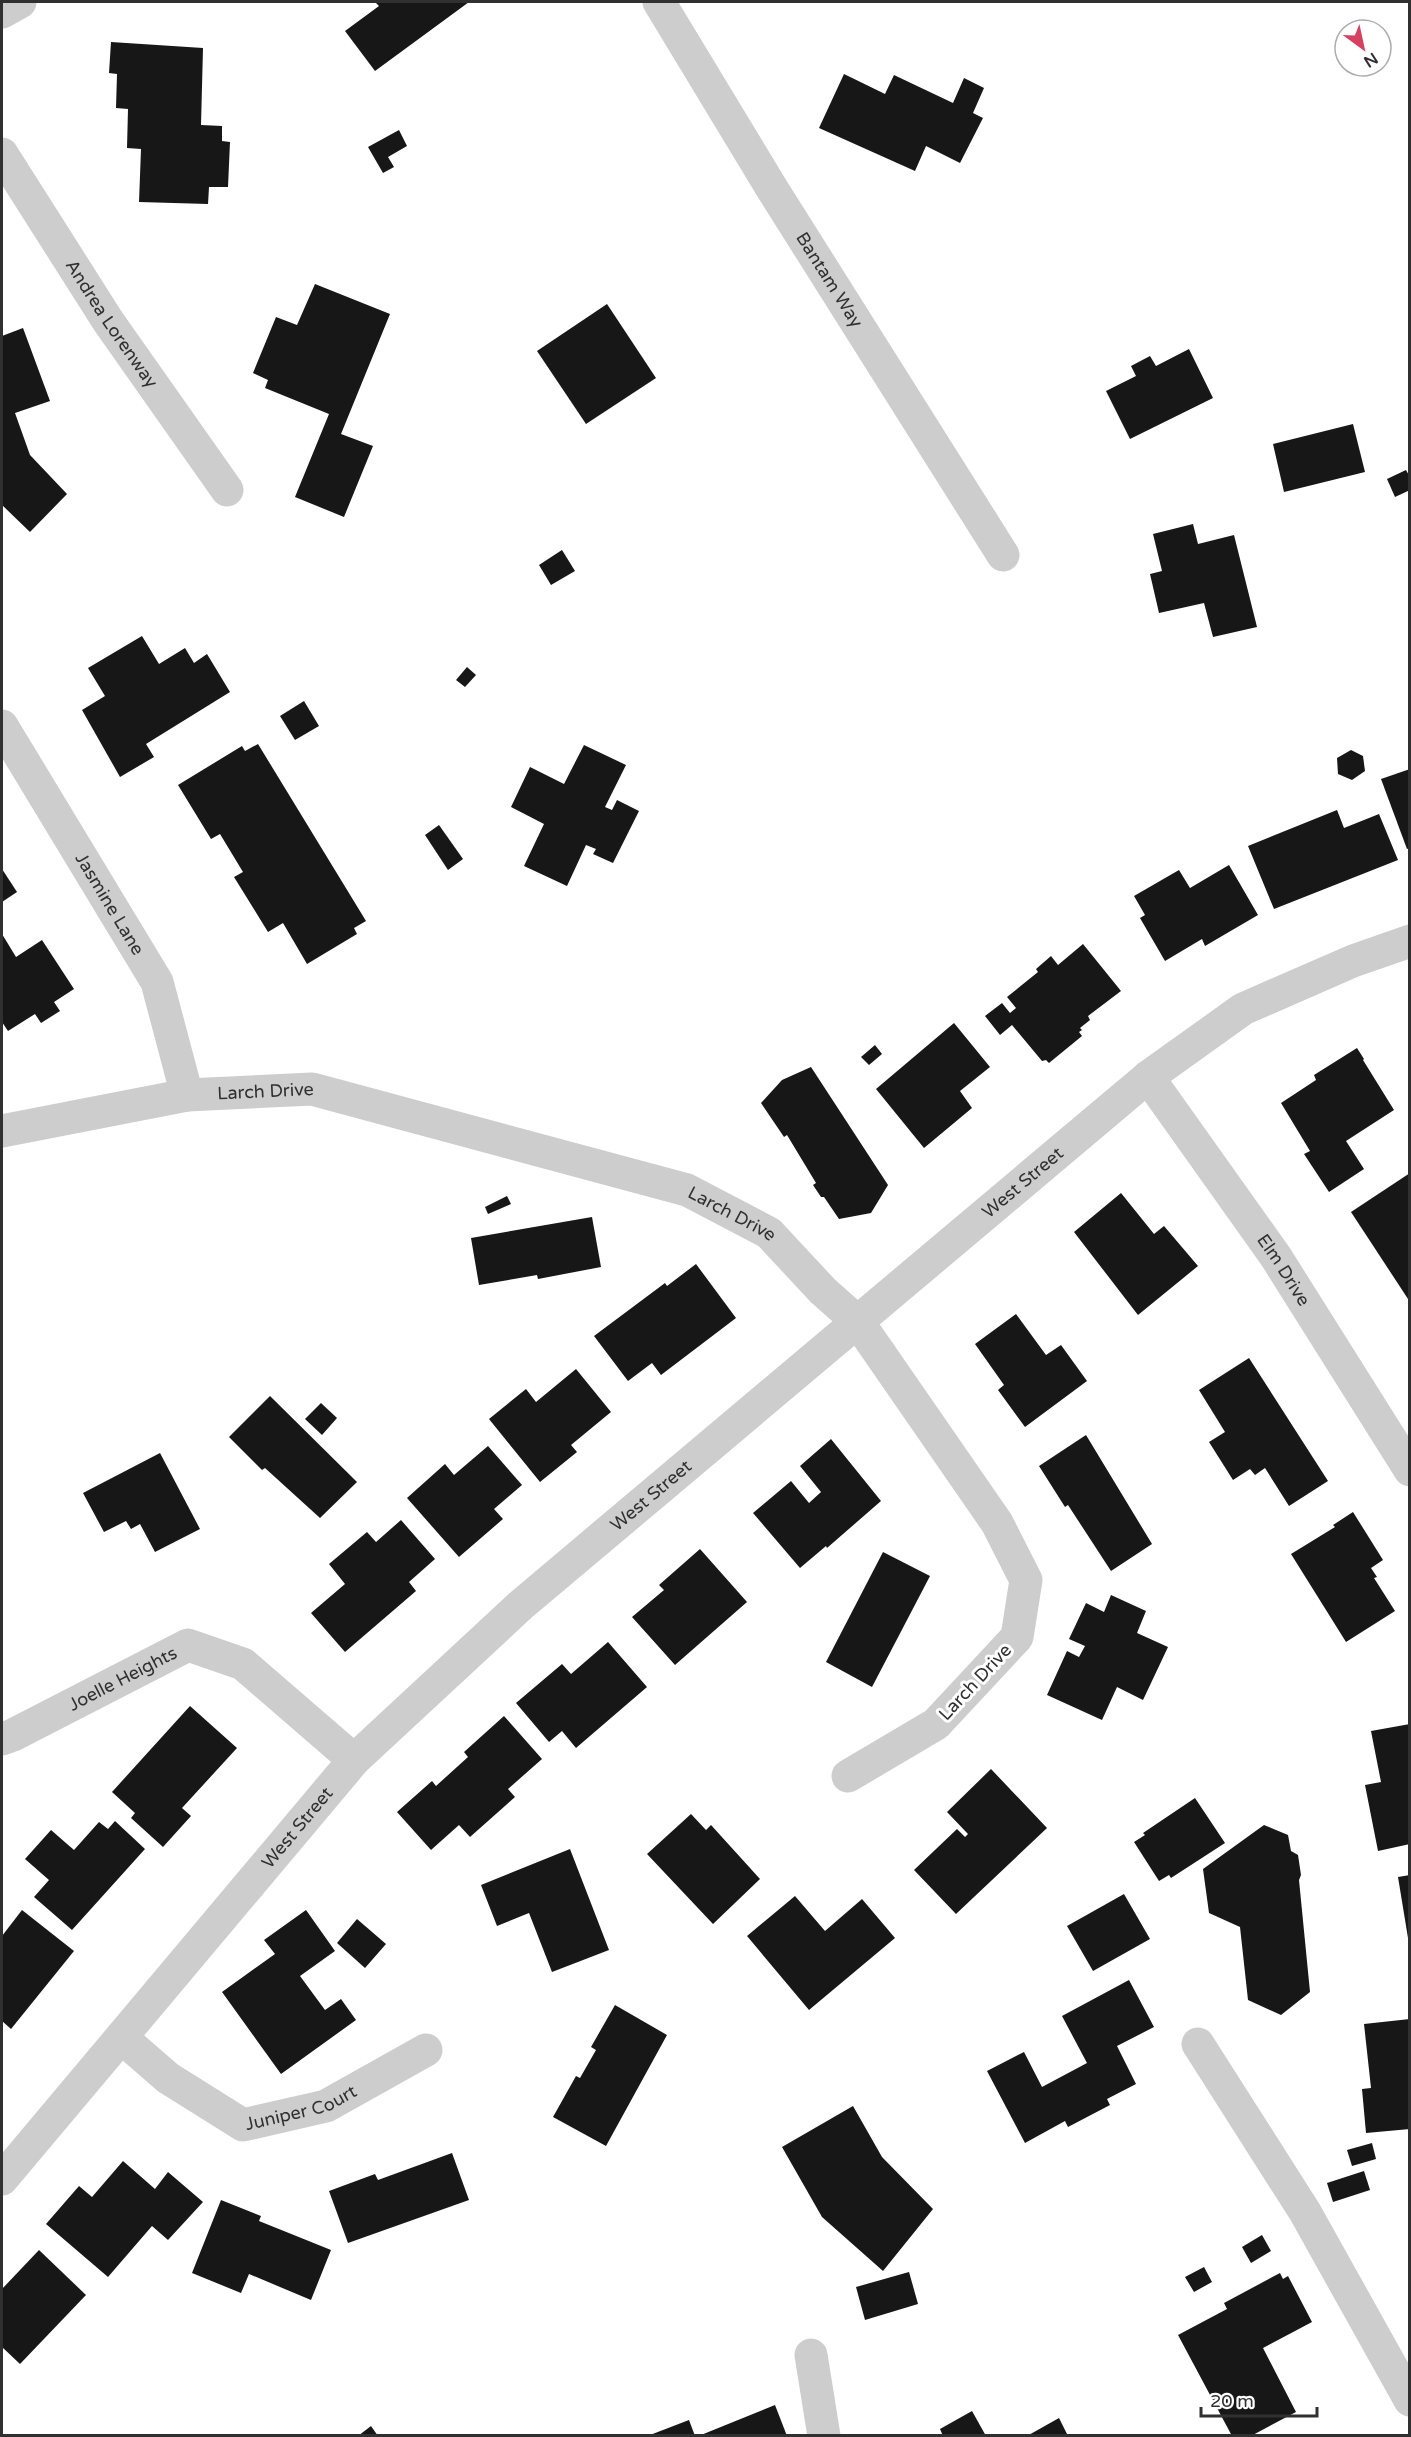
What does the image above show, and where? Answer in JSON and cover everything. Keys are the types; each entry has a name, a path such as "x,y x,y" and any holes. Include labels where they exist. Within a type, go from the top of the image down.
{"street":[{"path":"2,12 20,2"},
{"name":"Bantam Way","path":"659,2 771,187 1003,555"},
{"name":"Andrea Lorenway","path":"2,154 108,321 227,490"},
{"name":"Jasmine Lane","path":"2,726 157,982 187,1095"},
{"name":"West Street","path":"2,2179 354,1760 521,1605 1148,1077 1243,1009 1353,961 1410,941"},
{"name":"Elm Drive","path":"1148,1077 1400,1431 1410,1470"},
{"name":"Larch Drive","path":"2,1131 187,1095 312,1089 687,1190 769,1233 823,1291 858,1322 998,1522 1026,1580 1017,1637 936,1724 848,1776"},
{"name":"Joelle Heights","path":"2,1739 188,1645 243,1664 354,1760"},
{"name":"Juniper Court","path":"122,2038 168,2078 243,2125 326,2106 426,2050"},
{"path":"1198,2044 1305,2212 1410,2400"},
{"path":"811,2355 824,2436"}],"building":[{"path":"375,2 469,2 375,71 345,31 379,6"},
{"path":"111,42 203,48 201,125 222,126 222,141 230,142 228,187 209,187 208,204 139,202 141,149 127,148 128,109 116,108 117,74 109,73"},
{"path":"844,74 885,94 894,75 953,103 964,78 984,88 973,113 983,118 960,163 926,146 915,171 819,128"},
{"path":"399,130 407,146 388,157 394,167 383,173 368,147"},
{"path":"315,284 390,314 341,434 373,446 344,517 295,497 329,414 265,388 268,380 253,373 276,317 297,325"},
{"path":"607,304 656,378 586,424 537,351"},
{"path":"23,328 50,401 15,413 30,455 67,494 30,532 2,505 2,336"},
{"path":"1189,349 1213,398 1130,439 1106,391 1136,376 1131,366 1150,356 1156,366"},
{"path":"1353,424 1365,472 1284,492 1273,444"},
{"path":"1406,470 1410,477 1410,490 1395,497 1387,479"},
{"path":"1193,524 1198,544 1234,535 1257,627 1213,637 1204,603 1159,613 1150,574 1162,571 1153,534"},
{"path":"562,550 575,571 551,585 539,565"},
{"path":"142,636 159,664 185,648 194,663 207,654 230,692 146,744 154,757 120,777 82,710 105,696 88,668"},
{"path":"467,667 476,675 465,687 456,680"},
{"path":"304,701 319,726 295,740 280,716"},
{"path":"258,744 366,921 354,928 357,934 307,964 283,923 268,932 234,877 243,872 220,834 211,839 178,785 242,746 245,751"},
{"path":"584,745 626,765 605,807 612,810 617,800 639,811 613,863 593,854 596,849 586,845 567,886 524,866 544,824 511,807 530,767 564,784"},
{"path":"1351,750 1363,756 1365,771 1352,780 1338,774 1337,758"},
{"path":"1410,769 1410,848 1407,849 1381,779"},
{"path":"1337,810 1344,828 1379,814 1398,860 1274,909 1248,846"},
{"path":"439,825 463,859 448,870 425,835"},
{"path":"1229,865 1258,915 1205,946 1202,939 1165,961 1140,918 1145,915 1134,896 1179,870 1190,888"},
{"path":"2,869 17,892 2,902"},
{"path":"2,934 16,957 42,940 74,989 54,1002 60,1011 41,1023 35,1014 8,1031 2,1022"},
{"path":"1083,944 1121,991 1088,1016 1090,1020 1080,1028 1082,1030 1079,1032 1082,1036 1049,1063 1046,1060 1042,1061 1012,1025 1000,1035 985,1016 1002,1003 1010,1013 1016,1008 1007,997 1038,972 1036,969 1051,956 1058,965"},
{"path":"954,1023 990,1067 960,1091 972,1108 924,1148 876,1089"},
{"path":"875,1045 882,1054 869,1065 861,1057"},
{"path":"1357,1048 1394,1110 1346,1141 1364,1169 1329,1192 1304,1154 1310,1151 1281,1103 1316,1080 1314,1075"},
{"path":"811,1067 888,1185 871,1213 839,1219 813,1185 816,1183 787,1135 784,1137 761,1103 782,1080"},
{"path":"1410,1173 1410,1302 1351,1212"},
{"path":"1121,1193 1154,1234 1164,1226 1198,1266 1138,1315 1074,1232"},
{"path":"507,1196 511,1204 488,1214 485,1207"},
{"path":"592,1217 601,1267 538,1279 537,1275 479,1285 471,1238"},
{"path":"696,1264 736,1318 661,1375 652,1363 628,1381 594,1336 665,1283 667,1286"},
{"path":"1016,1314 1046,1355 1061,1345 1087,1381 1025,1427 998,1390 1004,1385 975,1344"},
{"path":"1249,1358 1328,1481 1289,1506 1265,1468 1255,1475 1250,1469 1233,1480 1209,1442 1225,1432 1199,1390"},
{"path":"576,1369 611,1412 571,1445 577,1452 540,1482 489,1419 526,1389 536,1402"},
{"path":"270,1396 357,1482 320,1518 265,1468 262,1470 229,1437"},
{"path":"321,1403 337,1418 322,1435 305,1419"},
{"path":"1086,1435 1152,1544 1111,1571 1068,1505 1065,1507 1039,1466"},
{"path":"831,1439 881,1501 800,1568 753,1513 791,1481 809,1503 821,1492 800,1466"},
{"path":"488,1446 522,1485 494,1509 503,1519 459,1557 407,1498 445,1464 454,1475"},
{"path":"160,1453 200,1529 155,1552 140,1524 131,1529 126,1521 104,1532 83,1493"},
{"path":"1353,1512 1383,1560 1371,1568 1377,1577 1374,1578 1395,1611 1346,1642 1291,1554 1335,1527 1333,1525"},
{"path":"401,1520 435,1559 409,1582 416,1591 345,1652 311,1613 345,1584 329,1564 367,1532 376,1542"},
{"path":"700,1549 747,1602 675,1665 632,1617 664,1590 659,1585"},
{"path":"883,1552 930,1576 872,1687 826,1662"},
{"path":"1111,1595 1146,1611 1137,1633 1168,1647 1143,1700 1117,1687 1102,1720 1047,1695 1067,1651 1079,1657 1085,1646 1069,1639 1086,1603 1104,1612"},
{"path":"608,1642 647,1687 576,1748 562,1731 549,1742 516,1703 562,1664 571,1674"},
{"path":"190,1706 237,1748 182,1808 191,1816 163,1847 131,1818 135,1813 112,1792"},
{"path":"504,1716 542,1759 508,1789 515,1797 470,1837 459,1825 431,1850 397,1812 432,1781 436,1786 468,1757 464,1752"},
{"path":"1410,1724 1410,1844 1378,1851 1365,1785 1381,1782 1371,1731"},
{"path":"991,1769 1047,1828 956,1914 914,1870 957,1829 965,1837 968,1834 947,1812"},
{"path":"1195,1798 1225,1843 1171,1878 1169,1875 1159,1881 1134,1842 1145,1835 1143,1833"},
{"path":"691,1814 706,1830 711,1825 760,1879 713,1924 647,1854"},
{"path":"115,1821 145,1849 72,1930 34,1897 49,1880 25,1859 51,1830 74,1850 99,1822 108,1829"},
{"path":"1264,1825 1288,1835 1291,1851 1298,1855 1301,1875 1299,1880 1310,1992 1281,2015 1248,2000 1240,1927 1209,1913 1203,1869"},
{"path":"570,1849 609,1950 552,1972 529,1913 497,1926 481,1885"},
{"path":"1410,1875 1410,1938 1408,1938 1398,1877"},
{"path":"1124,1894 1150,1939 1093,1971 1067,1926"},
{"path":"795,1896 825,1931 862,1899 895,1938 809,2010 747,1936"},
{"path":"22,1910 74,1951 11,2029 2,2021 2,1936"},
{"path":"306,1910 335,1951 300,1976 325,2010 341,1999 356,2020 281,2074 222,1992 275,1954 264,1940"},
{"path":"357,1919 386,1944 365,1968 337,1943"},
{"path":"1129,1980 1154,2027 1117,2046 1136,2084 1107,2099 1110,2105 1068,2127 1065,2121 1025,2143 987,2071 1024,2052 1042,2087 1087,2063 1062,2016"},
{"path":"615,2005 667,2035 606,2146 553,2117 576,2076 580,2078 596,2050 591,2047"},
{"path":"1410,2019 1410,2129 1366,2133 1362,2089 1371,2088 1364,2024"},
{"path":"853,2106 882,2157 933,2209 883,2271 822,2217 782,2147"},
{"path":"1372,2143 1376,2159 1352,2166 1347,2150"},
{"path":"452,2153 469,2200 348,2243 329,2191 375,2174 378,2180"},
{"path":"123,2161 155,2189 168,2172 203,2202 168,2240 152,2226 108,2277 46,2224 79,2186 92,2197"},
{"path":"1364,2171 1370,2190 1333,2202 1327,2183"},
{"path":"221,2200 261,2216 259,2221 331,2250 311,2300 249,2274 241,2293 192,2273"},
{"path":"1262,2235 1271,2251 1251,2263 1242,2247"},
{"path":"39,2250 86,2295 20,2364 2,2347 2,2289"},
{"path":"1204,2267 1212,2282 1194,2292 1185,2277"},
{"path":"909,2272 918,2304 865,2320 856,2287"},
{"path":"1280,2273 1283,2279 1288,2276 1312,2322 1263,2348 1296,2412 1251,2436 1232,2436 1178,2335 1227,2309 1224,2303"},
{"path":"775,2405 787,2436 701,2436 701,2435"},
{"path":"972,2411 986,2436 943,2436 940,2429"},
{"path":"1059,2418 1068,2436 1027,2436"},
{"path":"689,2420 695,2436 650,2436 650,2435"},
{"path":"371,2426 378,2436 358,2436"}]}
